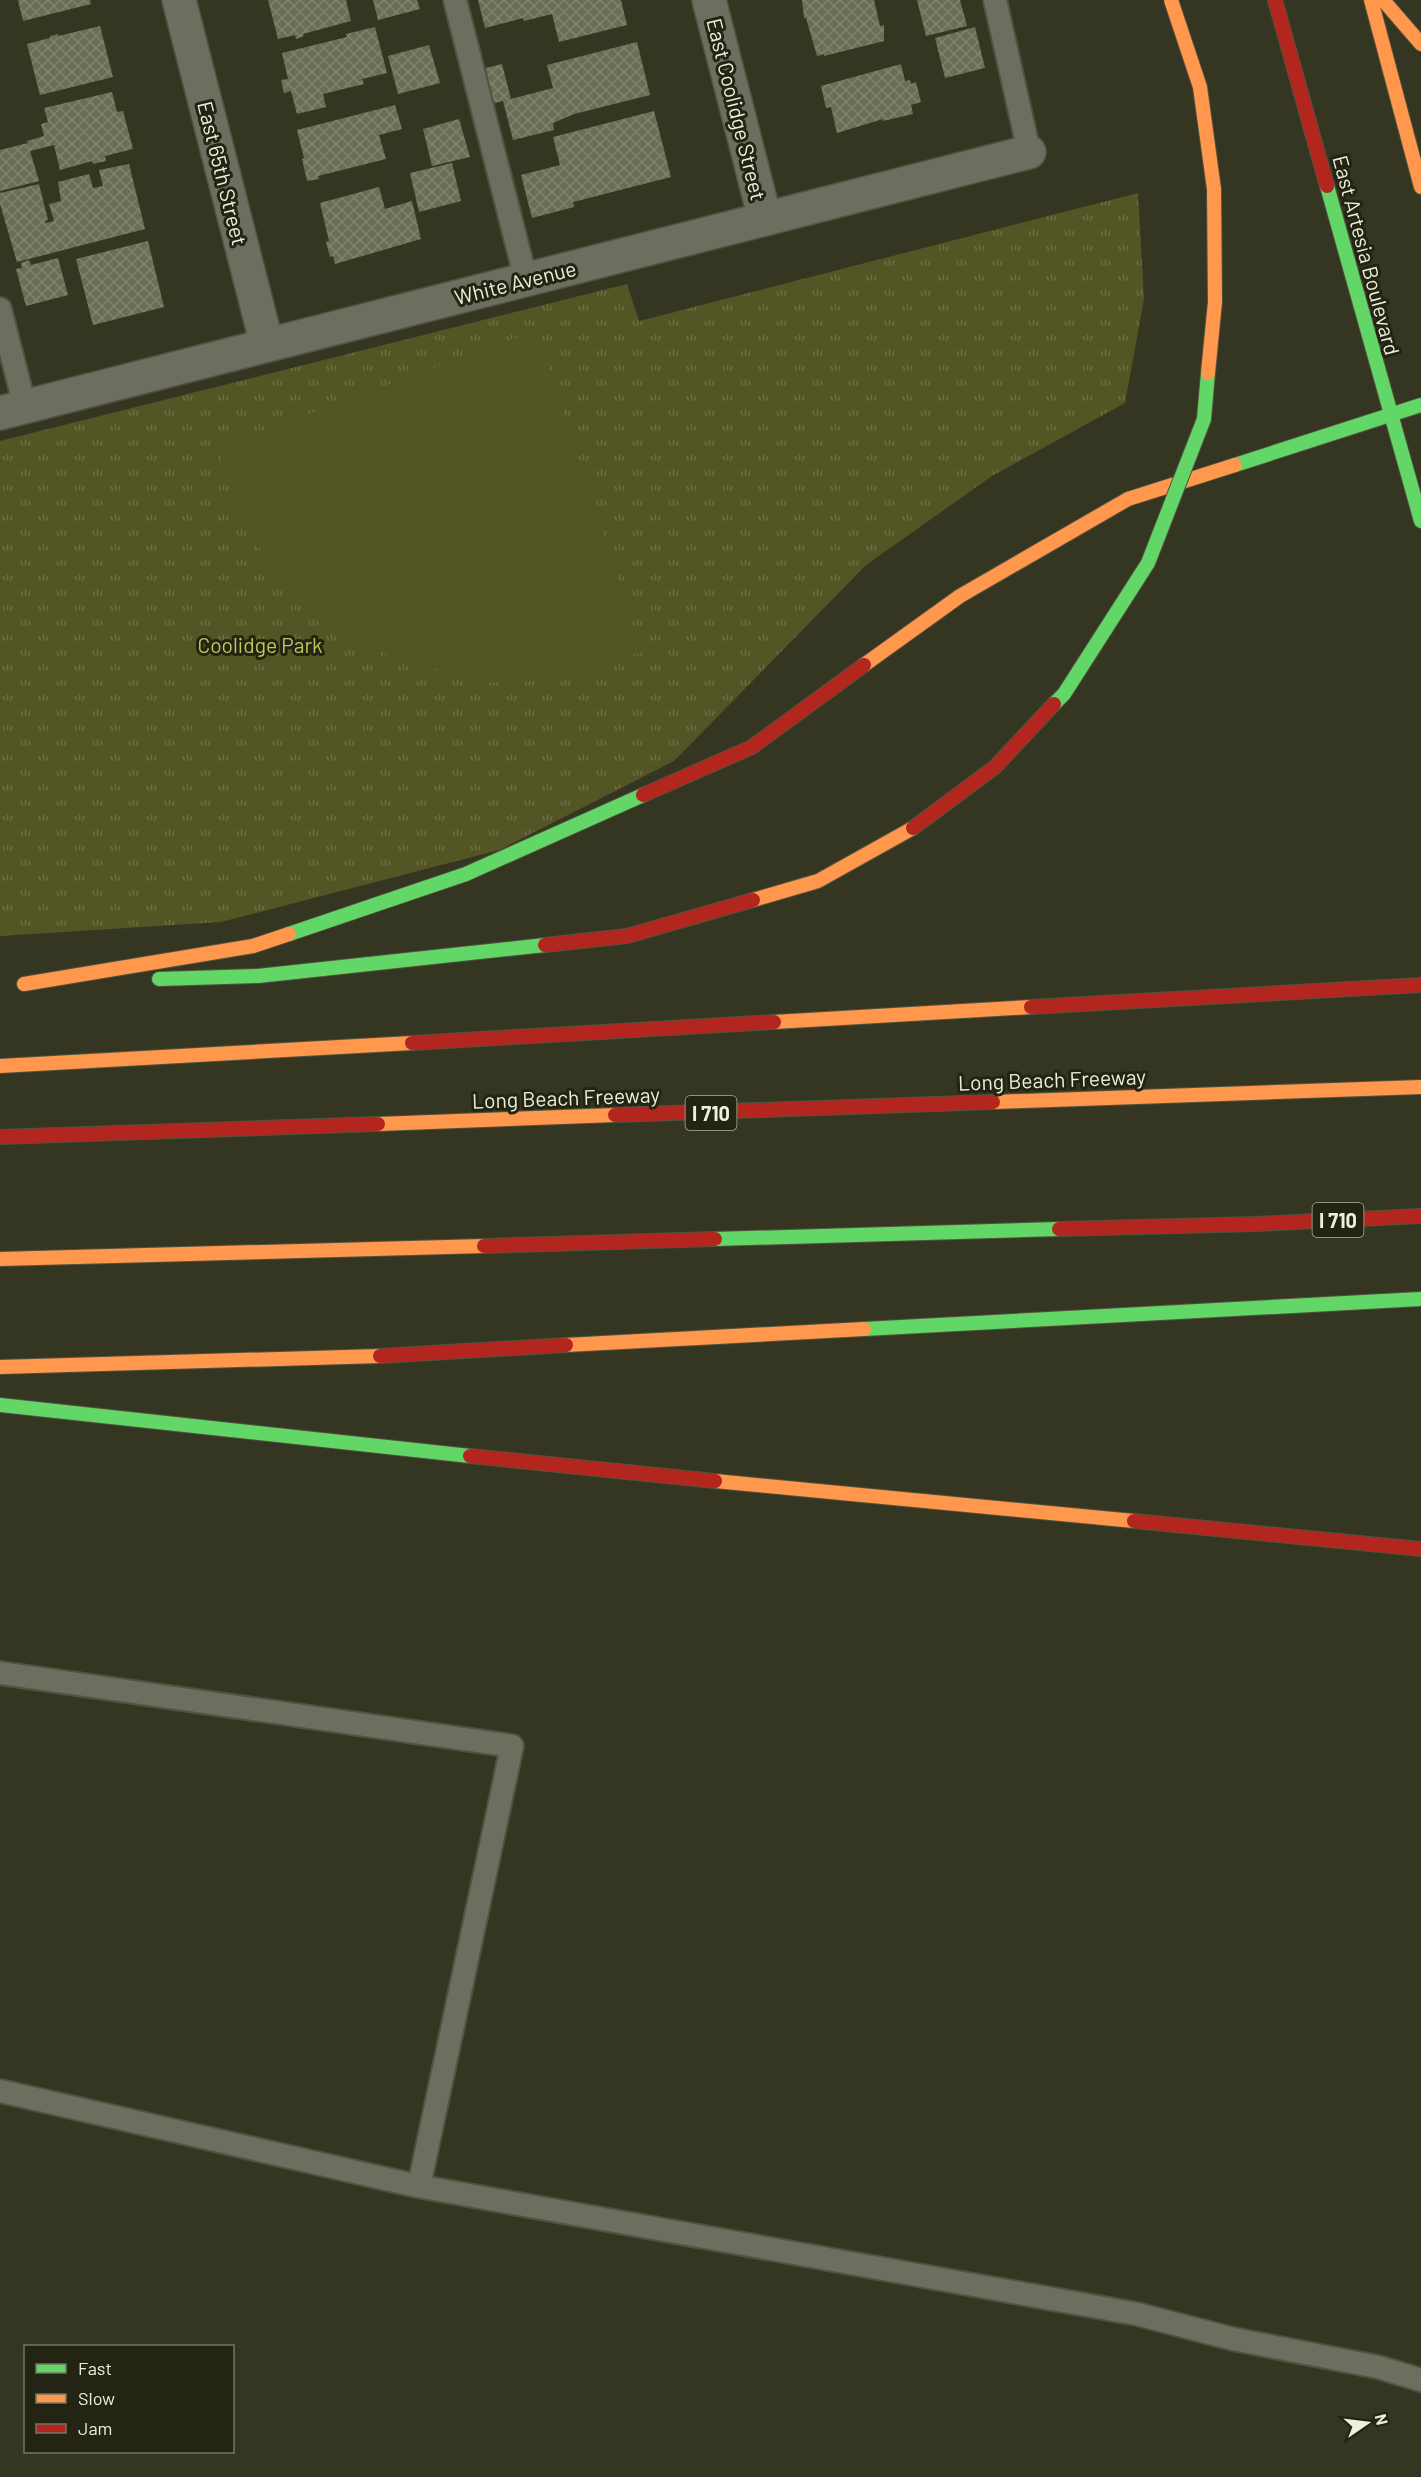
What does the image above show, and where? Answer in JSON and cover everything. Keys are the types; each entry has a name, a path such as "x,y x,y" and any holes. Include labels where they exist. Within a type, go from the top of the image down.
{"main road":[{"path":"1171,0 1200,87 1214,189 1215,302 1204,419 1149,563 1064,694 995,767 913,828 818,881 627,936 258,976 18,984 253,946 466,874 752,747 960,596 1128,500 1390,415 1421,405"},
{"name":"East Artesia Boulevard","path":"1275,0 1421,521"},
{"path":"1371,0 1421,187"},
{"path":"1383,0 1421,44"},
{"path":"0,1066 1421,985"},
{"name":"Long Beach Freeway","path":"0,1137 1421,1087"},
{"name":"I 710","path":"0,1259 1255,1224 1421,1216"},
{"path":"1255,1224 1330,1235"},
{"path":"0,1367 371,1356 1421,1299"},
{"path":"0,1405 588,1469 1421,1549"}],"street":[{"name":"East 65th Street","path":"179,0 267,345"},
{"name":"East Coolidge Street","path":"709,0 765,219"},
{"name":"White Avenue","path":"12,410 1029,152"}],"lane":[{"path":"454,0 526,280"},
{"path":"995,0 1029,152"},
{"path":"0,309 12,410"},
{"path":"0,1673 512,1746 419,2186"},
{"path":"0,2091 419,2186 1137,2314 1233,2338 1378,2367 1421,2380"}],"green space":[{"name":"Coolidge Park","path":"1138,193 1144,299 1125,403 992,476 866,565 674,761 499,850 221,922 0,936 0,441 627,284 639,321"},
{"path":"517,337 543,350 642,652 554,680 487,683 388,656 312,609 249,536 217,448"}],"building":[{"path":"18,0 90,0 91,4 23,21"},
{"path":"268,0 346,0 351,21 303,34 304,36 296,39 295,35 278,39"},
{"path":"373,0 417,0 420,9 378,20"},
{"path":"478,0 621,0 627,25 559,42 552,14 524,21 523,18 485,28"},
{"path":"802,0 874,0 880,26 884,25 884,41 817,56 806,18 804,18"},
{"path":"917,0 960,0 967,26 926,36"},
{"path":"100,26 113,77 40,95 27,44 58,34 58,36"},
{"path":"375,27 387,73 362,79 364,84 323,94 326,107 297,114 291,91 284,93 281,80 288,79 282,53 347,37 346,34"},
{"path":"975,27 985,68 945,78 935,38"},
{"path":"637,42 650,95 574,114 553,123 554,130 513,140 503,101 486,105 478,70 502,64 511,99 553,88 547,65"},
{"path":"429,45 440,83 398,94 388,56"},
{"path":"901,64 905,81 910,80 911,84 916,82 921,102 911,105 913,114 883,121 883,119 837,133 831,107 826,108 821,86"},
{"path":"112,92 117,112 123,111 133,149 105,156 106,161 93,164 92,161 60,170 54,145 30,151 39,181 0,191 0,150 28,143 27,141 44,136 41,124 48,122 44,108"},
{"path":"395,105 402,129 379,135 386,159 318,176 319,179 307,181 297,130"},
{"path":"654,111 671,177 573,202 574,207 532,218 521,175 560,165 553,137"},
{"path":"459,119 470,157 432,166 423,129"},
{"path":"452,163 461,201 419,212 410,173"},
{"path":"129,164 145,229 17,262 0,204 0,193 39,184 48,220 45,221 46,223 54,221 49,204 61,201 58,182 89,174 93,188 103,186 99,170"},
{"path":"379,187 385,209 412,201 421,239 335,264 333,256 330,257 326,242 329,241 320,203"},
{"path":"148,241 164,307 93,325 76,259"},
{"path":"58,258 68,295 26,306 16,269 22,268 21,263 29,260 31,265"}],"traffic: fast":[{"path":"1327,186 1421,521"},
{"path":"1054,704 1064,694 1148,563 1204,419 1208,373"},
{"path":"1235,465 1421,405"},
{"path":"289,934 466,874 643,795"},
{"path":"159,979 258,976 545,945"},
{"path":"715,1239 1059,1229"},
{"path":"864,1329 1421,1299"},
{"path":"0,1405 470,1456"}],"traffic: slow":[{"path":"1171,0 1200,87 1214,189 1215,302 1208,373"},
{"path":"1371,0 1421,187"},
{"path":"1383,0 1421,44"},
{"path":"864,665 960,596 1128,499 1235,465"},
{"path":"753,900 818,881 913,828"},
{"path":"24,984 253,946 289,934"},
{"path":"774,1022 1031,1007"},
{"path":"0,1066 412,1043"},
{"path":"993,1102 1421,1087"},
{"path":"378,1124 615,1115"},
{"path":"0,1259 484,1246"},
{"path":"566,1345 864,1329"},
{"path":"0,1367 380,1356"},
{"path":"715,1481 1134,1521"}],"traffic: jam":[{"path":"1275,0 1327,186"},
{"path":"643,795 752,747 864,665"},
{"path":"913,828 995,767 1054,704"},
{"path":"545,945 627,936 753,900"},
{"path":"1031,1007 1421,985"},
{"path":"412,1043 774,1022"},
{"path":"615,1115 993,1102"},
{"path":"0,1137 378,1124"},
{"path":"1059,1229 1255,1224 1421,1216"},
{"path":"484,1246 715,1239"},
{"path":"380,1356 566,1345"},
{"path":"470,1456 715,1481"},
{"path":"1134,1521 1421,1549"}]}
